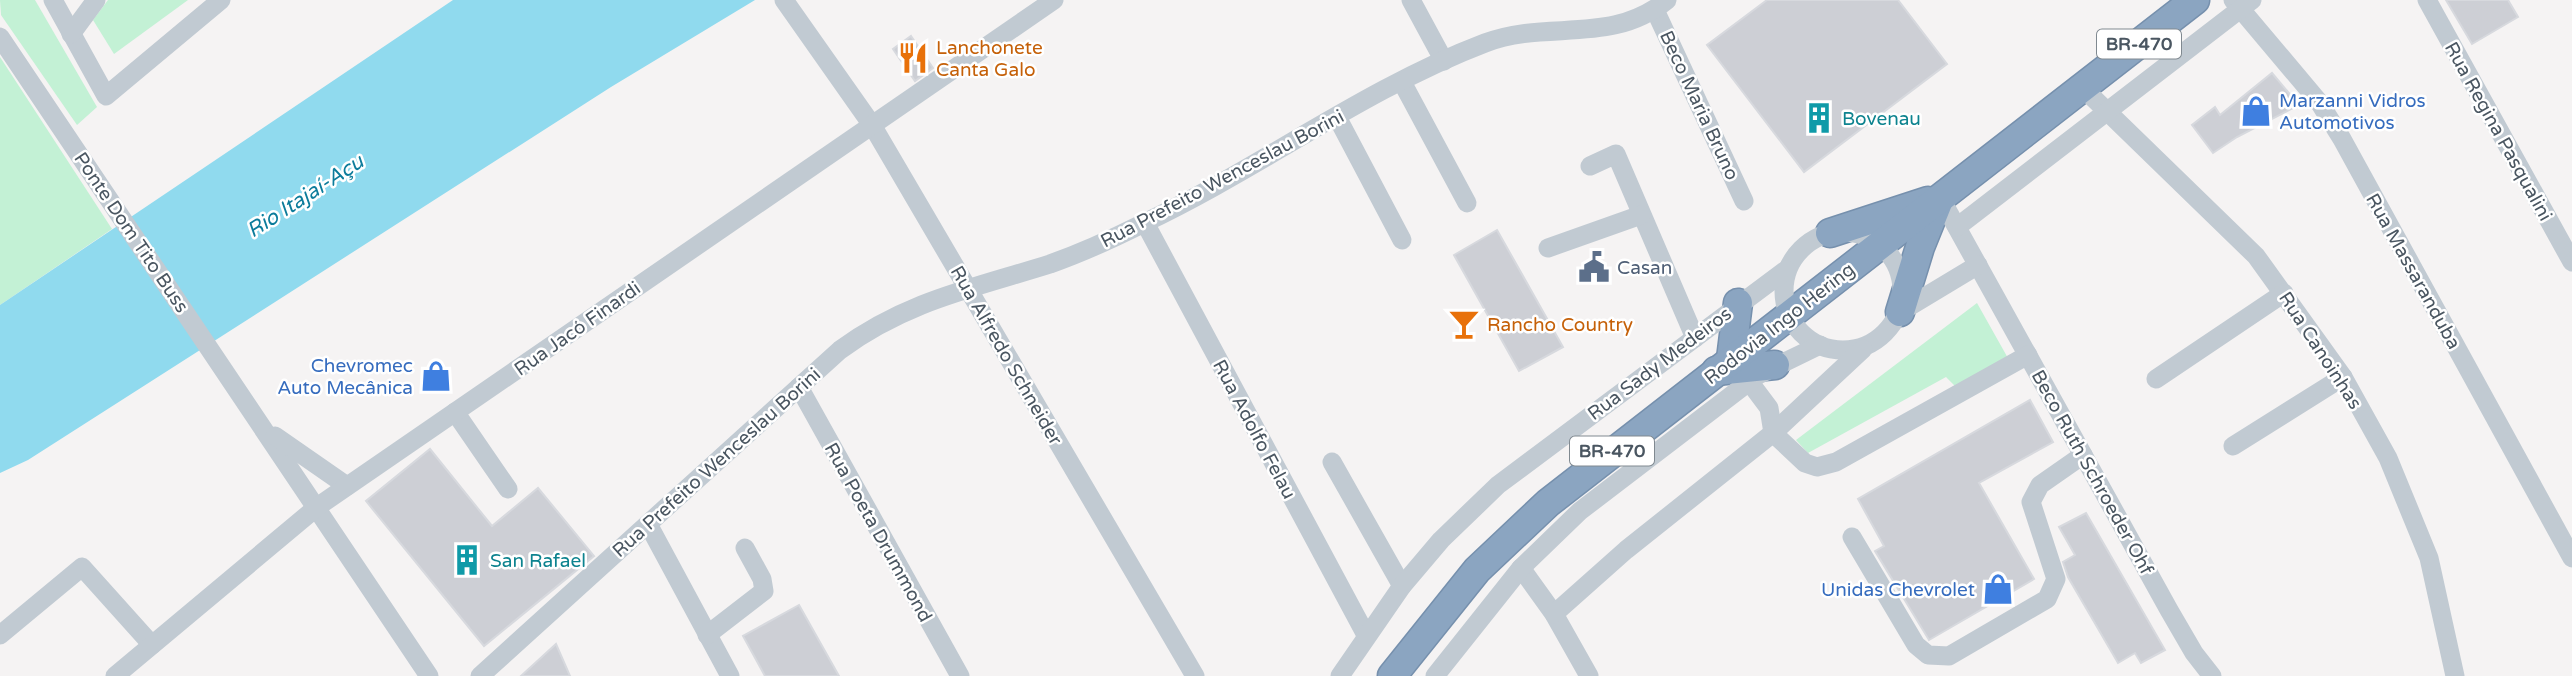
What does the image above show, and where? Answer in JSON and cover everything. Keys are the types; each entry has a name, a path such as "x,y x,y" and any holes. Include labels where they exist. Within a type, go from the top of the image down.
{"highway":[{"name":"Rodovia Ingo Hering","path":"1392,676 1443,608 1511,536 1594,465 1734,370 1787,317 2195,0"},
{"path":"1830,233 1893,209 1940,197"},
{"path":"1899,312 1940,197"},
{"path":"1738,303 1734,370 1775,365"}],"street":[{"path":"53,0 106,96 221,0"},
{"path":"71,34 96,0"},
{"name":"Rua Alfredo Schneider","path":"784,0 872,125 1195,676"},
{"name":"Rua Jacó Finardi","path":"115,676 317,507 1054,0"},
{"path":"1411,0 1444,61"},
{"name":"Rua Regina Pasqualini","path":"2427,0 2572,262"},
{"path":"1957,227 2107,112 2242,3"},
{"name":"Rua Massaranduba","path":"2242,3 2319,103 2342,139 2572,558"},
{"name":"Rua Prefeito Wenceslau Borini","path":"480,676 840,350 887,318 968,287 1059,261 1145,223 1402,82 1494,40 1517,34 1613,27 1661,5"},
{"name":"Beco Maria Bruno","path":"1661,5 1744,201"},
{"name":"Ponte Dom Tito Buss","path":"0,37 429,676"},
{"path":"1402,82 1467,203"},
{"name":"Rua Canoinhas","path":"2082,87 2256,257 2343,377 2388,458 2430,558 2455,676"},
{"path":"1337,117 1402,240"},
{"path":"1590,166 1616,154 1695,338"},
{"name":"Beco Ruth Schroeder Ohf","path":"1940,197 2194,653 2212,676"},
{"path":"1548,248 1641,215"},
{"name":"Rua Adolfo Felau","path":"1145,223 1366,635"},
{"path":"1554,614 1626,550 1773,433 1863,349 1885,335 1899,312 1903,287 1896,263 1880,244 1856,233 1830,233"},
{"name":"Rua Sady Medeiros","path":"1340,676 1402,586 1441,540 1498,485 1738,303 1786,270 1803,246 1830,233"},
{"path":"1899,312 1978,265"},
{"path":"1786,270 1781,293 1787,317 1799,331 1820,345 1845,350 1863,349"},
{"path":"2157,379 2284,293"},
{"path":"1775,365 1820,345"},
{"path":"1435,676 1521,568 1734,370 1769,408 1773,433 1805,463 1817,467 1836,462 2028,355"},
{"path":"2233,446 2343,377"},
{"name":"Rua Poeta Drummond","path":"799,387 960,676"},
{"path":"455,412 508,489"},
{"name":"Ponte Dom Tito Buss","path":"263,428 347,486"},
{"path":"1852,537 1916,645 1928,655 1948,656 2047,599 2056,579 2031,502 2040,485 2083,455"},
{"path":"1332,462 1402,586"},
{"path":"648,524 730,676"},
{"path":"707,635 764,591 762,579 744,548"},
{"path":"0,635 82,567 152,645"},
{"path":"1521,568 1554,614 1589,676"}],"green space":[{"path":"0,0 35,0 97,107 77,125 1,15"},
{"path":"108,0 188,0 114,54 93,20"},
{"path":"0,57 112,229 0,305"},
{"path":"1977,303 2009,360 1957,388 1946,377 1808,453 1796,440"}],"water":[{"name":"Rio Itajaí-Açu","path":"453,0 755,0 611,87 28,460 0,473 0,305"}],"building":[{"name":"Bovenau","path":"1767,0 1898,0 1947,64 1804,172 1707,45"},
{"path":"2446,0 2508,0 2518,17 2472,44"},
{"name":"Lanchonete Canta Galo","path":"911,36 933,68 915,81 893,49"},
{"name":"Marzanni Vidros Automotivos","path":"2272,73 2299,105 2237,137 2213,153 2192,125 2215,107 2220,115"},
{"path":"1497,230 1563,347 1519,371 1454,255"},
{"path":"2030,400 2053,442 1979,483 2034,579 1929,640 1875,551 1884,546 1858,499"},
{"name":"San Rafael","path":"430,449 492,526 538,488 594,556 484,646 366,501"},
{"path":"2086,513 2165,650 2141,663 2135,653 2118,663 2068,577 2063,562 2075,555 2059,527"},
{"path":"799,605 839,676 765,676 743,636"},
{"path":"556,644 570,676 521,676"}],"place":[{"name":"Lanchonete Canta Galo","path":"913,58"},
{"name":"Marzanni Vidros Automotivos","path":"2256,111"},
{"name":"Bovenau","path":"1819,118"},
{"name":"Casan","path":"1594,267"},
{"name":"Rancho Country","path":"1464,324"},
{"name":"Chevromec Auto Mecânica","path":"436,376"},
{"name":"San Rafael","path":"467,560"},
{"name":"Unidas Chevrolet","path":"1998,589"}]}
